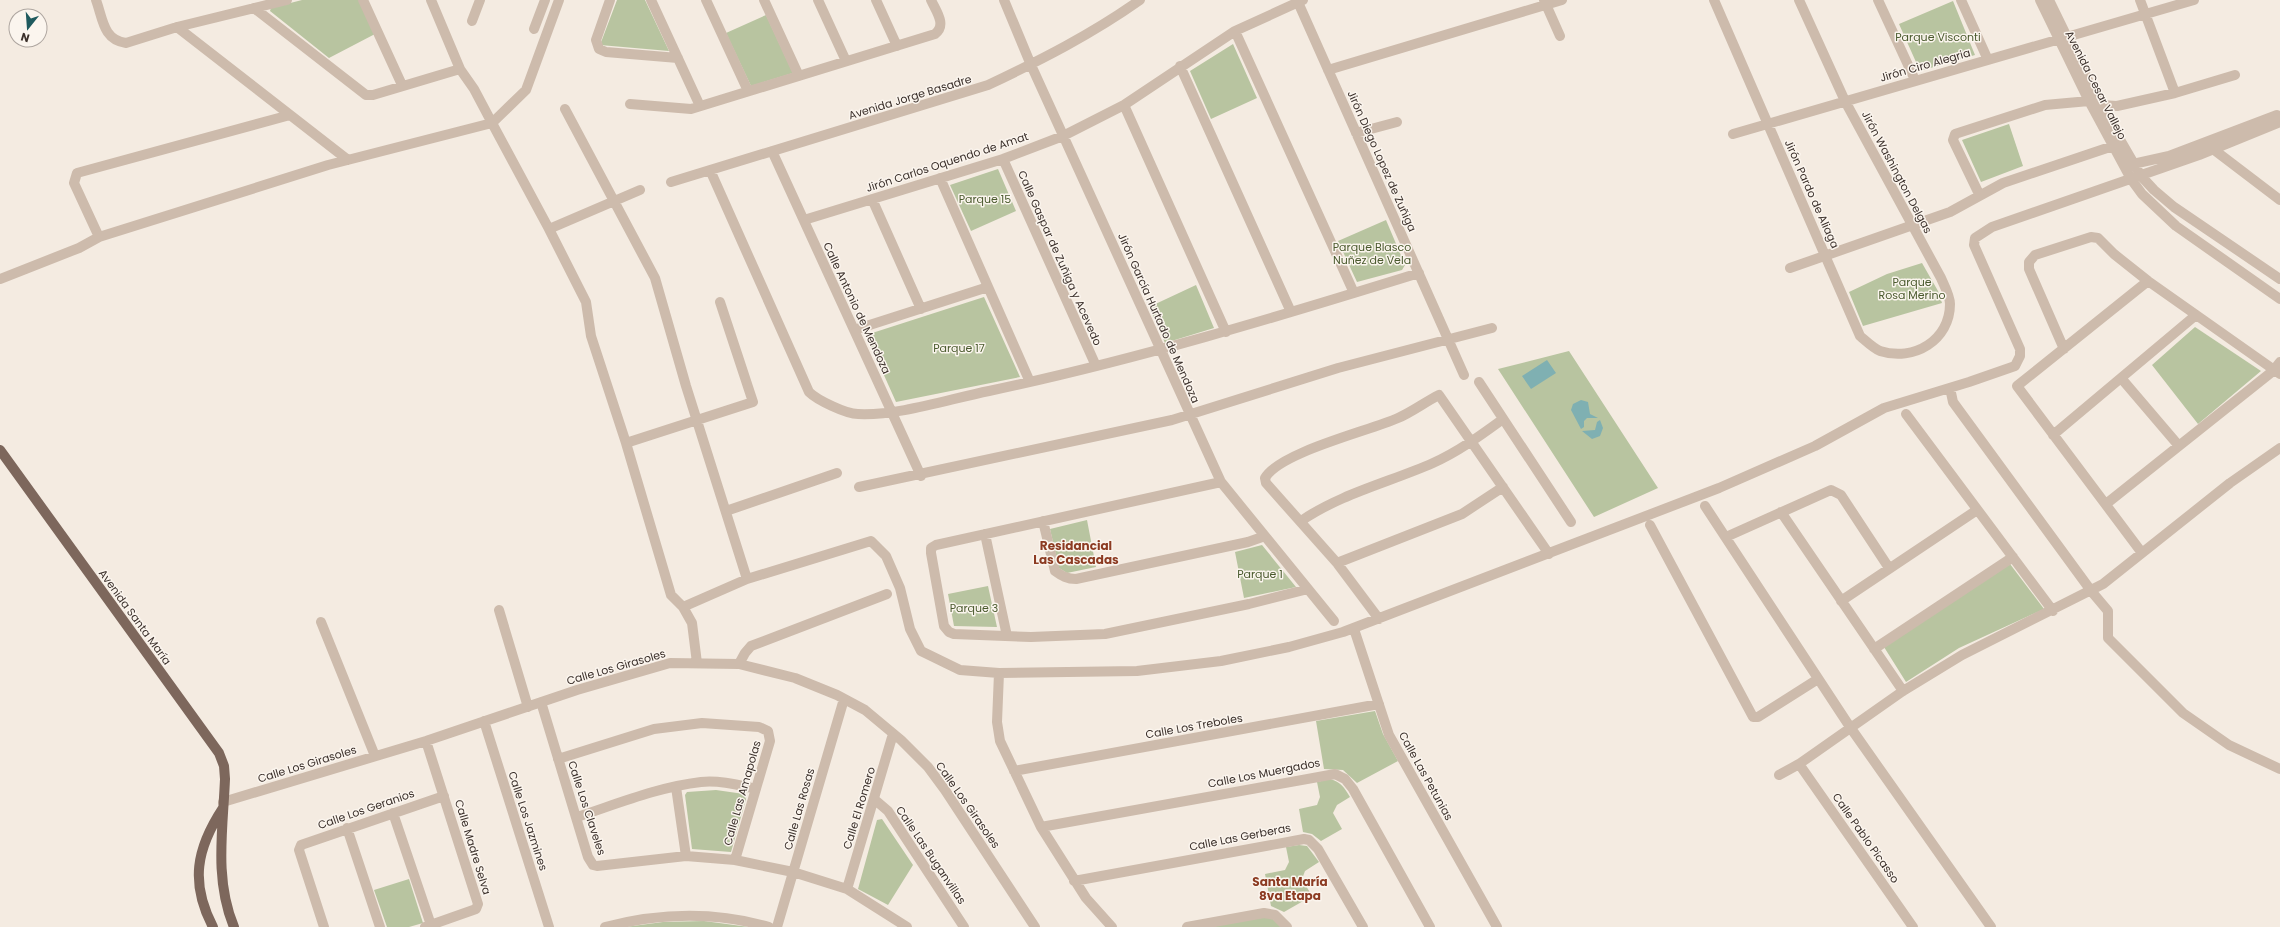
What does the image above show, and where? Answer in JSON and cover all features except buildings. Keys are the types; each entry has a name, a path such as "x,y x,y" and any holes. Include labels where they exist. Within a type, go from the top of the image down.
{"main road":[{"name":"Avenida Santa María","path":"0,450 124,624 212,741 224,766 224,819 221,873 224,898 234,927"},
{"name":"Avenida Santa María","path":"212,927 199,892 198,872 210,831 223,805"}],"street":[{"path":"96,0 108,35 118,42 126,43 178,27 287,0"},
{"path":"363,0 402,85"},
{"path":"431,0 460,69 474,88 586,302 591,336 626,442 671,594 683,607 692,623 696,641 697,663"},
{"path":"472,21 480,0"},
{"path":"534,29 545,0"},
{"path":"0,279 79,248 99,237 348,160 492,123 526,90 559,0"},
{"path":"610,0 596,40 599,49 606,52 678,58"},
{"path":"651,0 700,106"},
{"path":"706,0 748,91"},
{"path":"764,0 799,76"},
{"path":"818,0 846,61"},
{"path":"876,0 897,46"},
{"path":"630,104 682,109 700,106 934,34 940,29 941,22 931,0"},
{"name":"Jirón García Hurtado de Mendoza","path":"1004,0 1031,65 1221,482 1334,621"},
{"name":"Avenida Jorge Basadre","path":"671,182 988,85 1031,65 1099,29 1140,0"},
{"path":"1328,70 1545,2 1562,0"},
{"name":"Jirón Pardo de Aliaga","path":"1714,0 1860,336 1879,350 1897,354 1922,349"},
{"name":"Jirón Washington Delgas","path":"1799,0 1845,101 1941,278 1950,302 1948,320 1937,339 1922,349"},
{"path":"1878,0 1915,80"},
{"path":"1961,0 1988,60"},
{"name":"Avenida Cesar Vallejo","path":"2040,0 2141,176 2154,190 2174,207 2280,279"},
{"name":"Avenida Cesar Vallejo","path":"2049,0 2062,38 2089,101 2131,179 2142,194 2176,226 2280,299"},
{"path":"2140,0 2175,94"},
{"name":"Jirón Ciro Alegria","path":"1733,134 2194,0"},
{"name":"Jirón Carlos Oquendo de Amat","path":"804,220 1003,160 1063,136 1124,105 1180,66 1235,31 1299,1"},
{"name":"Jirón Diego Lopez de Zuñiga","path":"1299,1 1328,70 1464,375"},
{"path":"1545,2 1560,36"},
{"path":"254,8 361,93 374,95 402,85 460,69"},
{"path":"178,27 348,160"},
{"path":"1235,31 1354,293"},
{"path":"1180,66 1290,312"},
{"path":"1979,194 1952,140 1955,134 2045,105 2089,101 2100,105 2117,106 2175,94 2235,76"},
{"path":"1124,105 1226,332"},
{"path":"565,108 655,278 747,579"},
{"path":"99,237 74,183 77,173 290,115"},
{"path":"2134,164 2169,156 2279,119"},
{"path":"683,607 747,579 871,541 886,556 900,588 910,629 921,651 960,670 999,673 1137,671 1221,662 1289,647 1354,629 1719,488 1808,449 1884,408 2015,366 2020,356 2020,350 1974,245 1975,238 1992,227 2141,176 2213,149 2279,119"},
{"path":"1356,133 1397,122"},
{"path":"1790,268 1950,212 1979,194 2003,183 2113,146"},
{"path":"2213,149 2280,200"},
{"name":"Calle Antonio de Mendoza","path":"772,151 921,476"},
{"name":"Calle Gaspar de Zuñiga y Acevedo","path":"1003,160 1096,366"},
{"path":"710,170 809,392 817,398 850,413 862,414 891,411 1030,382 1161,351 1419,272"},
{"path":"940,178 1030,382"},
{"path":"549,229 640,190"},
{"path":"872,199 921,309"},
{"path":"2064,349 2029,269 2029,262 2035,255 2090,237 2098,238 2114,254 2148,281 2196,315 2278,368 2106,504"},
{"path":"2142,553 2017,386 2148,281"},
{"path":"854,330 988,288"},
{"path":"626,442 753,402 720,302"},
{"path":"2053,435 2196,315"},
{"path":"859,487 921,476 1172,420 1338,368 1492,328"},
{"path":"2121,378 2179,446"},
{"path":"1479,382 1571,522"},
{"path":"1950,388 1953,402 2092,592 2108,611 2108,638 2183,712 2229,745 2280,769"},
{"path":"1380,619 1337,563 1266,483 1265,478 1268,472 1297,454 1399,417 1439,395 1549,554"},
{"path":"1906,414 2053,611"},
{"path":"1301,521 1318,509 1434,463 1471,442 1503,419"},
{"path":"1779,774 1798,764 1903,691 1962,655 2092,592 2230,483 2280,448"},
{"path":"726,511 837,473"},
{"path":"1221,482 936,544 931,548 944,626 949,632 954,634 1007,636 1106,634 1249,604 1308,589"},
{"path":"1337,563 1462,514 1503,487"},
{"path":"1726,537 1831,490 1841,495 1889,568"},
{"path":"1706,506 1850,727 1991,927"},
{"path":"1841,601 1977,510"},
{"path":"1781,512 1903,691"},
{"path":"1043,521 1055,571 1070,579 1248,542 1264,536"},
{"path":"1650,525 1753,718 1758,717 1818,679"},
{"path":"985,534 1007,636"},
{"path":"1874,649 2013,557"},
{"path":"739,664 748,648 752,646 887,594"},
{"path":"499,610 528,706"},
{"path":"321,622 375,756"},
{"name":"Calle Las Petunias","path":"1354,629 1389,735 1497,927"},
{"name":"Calle Los Girasoles","path":"223,805 426,741 528,706 670,663 739,664 795,678 844,698 865,710 894,734 928,767 945,790 1035,927"},
{"path":"999,673 998,722 1000,741 1041,827 1074,881 1099,914 1112,927"},
{"name":"Calle Las Rosas","path":"777,927 844,698"},
{"name":"Calle Los Claveles","path":"541,702 588,857 593,865 686,856 735,860 793,872"},
{"name":"Calle Los Treboles","path":"1014,771 1379,704"},
{"name":"Calle Los Jazmines","path":"484,722 549,927"},
{"name":"Calle Las Amapolas","path":"558,759 654,729 702,723 759,727 768,732 770,735 735,860"},
{"name":"Calle El Romero","path":"847,890 894,734"},
{"name":"Calle Madre Selva","path":"426,741 478,904 476,909 428,926"},
{"name":"Calle Pablo Picasso","path":"1798,764 1914,927"},
{"name":"Calle Los Muergados","path":"1041,827 1335,774 1345,779 1353,790 1430,927"},
{"path":"576,817 661,790 702,782 729,784 756,789"},
{"path":"676,787 686,856"},
{"name":"Calle Los Geranios","path":"324,927 300,850 305,843 444,796"},
{"name":"Calle Las Buganvillas","path":"874,798 888,811 964,927"},
{"path":"393,813 428,926"},
{"path":"347,828 380,927"},
{"name":"Calle Las Gerberas","path":"1074,881 1304,839 1309,840 1318,849 1363,927"},
{"path":"793,872 847,890 907,927"},
{"path":"1187,927 1264,913 1275,915 1287,927"},
{"path":"605,927 662,916 704,915 769,927"}],"green space":[{"path":"302,0 359,0 375,34 329,58 270,11 271,8"},
{"path":"617,0 645,0 669,51 600,45"},
{"name":"Parque Visconti","path":"1953,1 1975,55 1920,71 1899,24"},
{"path":"766,15 793,73 751,86 726,33"},
{"path":"1233,44 1257,98 1211,119 1190,71"},
{"path":"2009,124 2023,166 1981,182 1962,140"},
{"name":"Parque 15","path":"998,169 1016,211 971,231 950,185"},
{"name":"Parque Blasco Nuñez de Vela","path":"1386,220 1405,265 1402,270 1357,282 1338,241"},
{"name":"Parque Rosa Merino","path":"1922,263 1938,291 1942,303 1863,326 1849,292 1887,274"},
{"path":"1196,285 1214,328 1165,343 1149,307"},
{"name":"Parque 17","path":"984,297 1020,377 896,402 866,335"},
{"path":"2195,327 2261,371 2198,424 2152,365"},
{"path":"1569,351 1658,488 1594,517 1498,369"},
{"path":"1087,520 1096,567 1067,573 1059,568 1050,529"},
{"name":"Parque 1","path":"1262,545 1296,587 1244,598 1235,552"},
{"path":"2010,564 2044,609 1959,648 1906,682 1884,647"},
{"name":"Parque 3","path":"988,586 997,627 954,626 948,594"},
{"path":"1375,711 1383,734 1398,761 1357,783 1343,770 1324,769 1316,721"},
{"path":"1330,779 1342,785 1350,797 1337,805 1333,813 1342,829 1321,841 1312,834 1303,832 1299,809 1317,805 1320,797 1317,782"},
{"path":"716,790 744,794 746,799 731,852 692,849 685,795 687,792"},
{"path":"882,819 913,865 888,905 858,889 877,820"},
{"path":"1299,845 1307,846 1319,862 1305,871 1302,879 1312,896 1284,912 1271,906 1265,874 1285,870 1289,862 1286,847"},
{"path":"409,879 423,923 409,927 387,927 374,890"},
{"path":"1259,917 1272,918 1282,927 1212,927"},
{"path":"704,921 749,927 625,927 663,922"}],"water":[{"path":"1547,360 1556,373 1531,389 1522,376"},
{"path":"1581,400 1588,402 1590,414 1598,418 1587,418 1584,421 1584,427 1581,429 1571,410 1573,404"},
{"path":"1600,420 1603,428 1600,436 1592,439 1582,431 1595,430 1597,422"}],"district":[{"name":"Residancial Las Cascadas","path":"1076,552"},
{"name":"Santa María 8va Etapa","path":"1290,888"}]}
